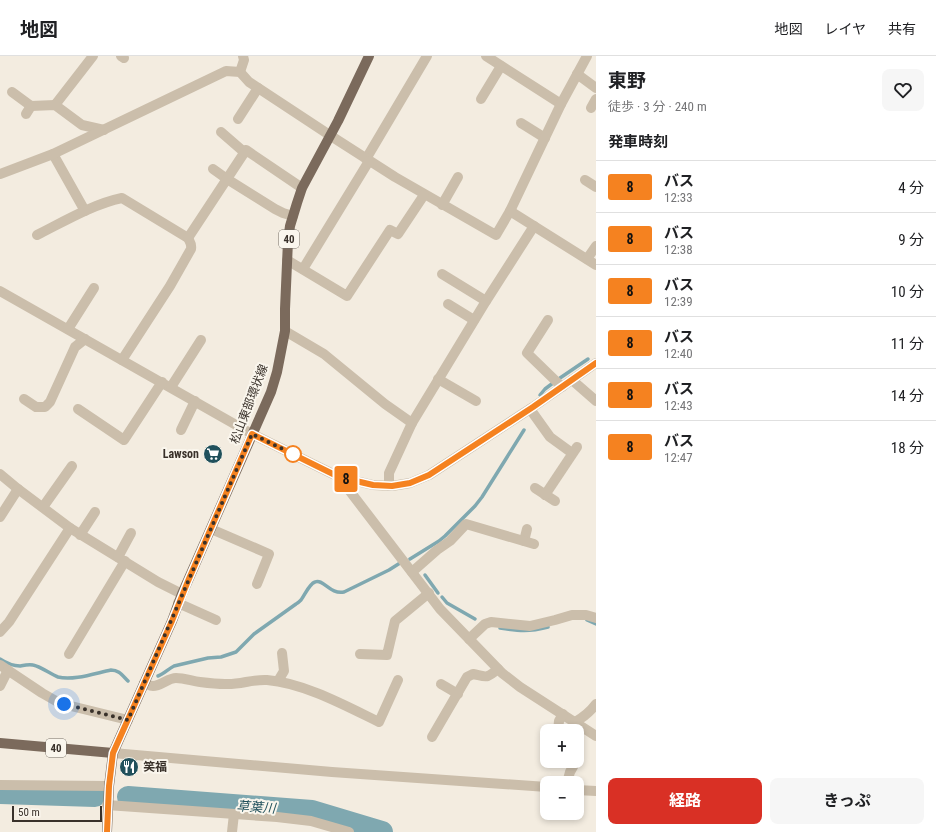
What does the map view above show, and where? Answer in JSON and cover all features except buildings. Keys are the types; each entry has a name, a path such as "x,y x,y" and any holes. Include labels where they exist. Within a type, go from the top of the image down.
{"main road":[{"name":"松山東部環状線","path":"107,832 107,805 113,753 252,434 277,372 285,331 287,260 290,226 302,188 331,136 369,56"},
{"name":"40","path":"0,743 113,753"}],"street":[{"path":"12,92 28,110 55,105 93,56"},
{"path":"303,269 427,56"},
{"path":"486,56 561,104"},
{"path":"0,174 53,154 226,71 240,72 249,82 367,160 424,195 496,235 510,211 561,104 587,56"},
{"path":"240,72 246,57"},
{"path":"481,99 501,66"},
{"path":"577,74 596,88"},
{"path":"238,119 258,88"},
{"path":"591,108 596,98"},
{"path":"55,105 82,125 104,130"},
{"path":"521,124 545,138"},
{"path":"221,132 244,152 246,150 302,188"},
{"path":"188,238 244,152"},
{"path":"53,154 85,211"},
{"path":"213,169 275,209 293,216"},
{"path":"442,205 458,177"},
{"path":"585,180 596,187"},
{"path":"287,260 347,296 390,230 398,234 424,195"},
{"path":"37,235 85,211 122,198 188,238 192,245 191,249 170,286 122,360"},
{"path":"510,211 596,266"},
{"path":"389,486 389,473 412,423 474,320 534,226"},
{"path":"587,260 596,246"},
{"path":"442,274 486,301"},
{"path":"68,329 94,288"},
{"path":"0,291 252,434 339,477 373,485 392,486 410,483 429,475 530,409 596,363"},
{"path":"448,304 474,320"},
{"path":"548,320 527,353 562,387"},
{"path":"285,331 324,354 385,404 412,423"},
{"path":"24,399 36,407 45,407 50,402 75,347 85,339"},
{"path":"171,388 201,340"},
{"path":"438,379 476,401"},
{"path":"572,380 596,401"},
{"path":"78,409 124,440 162,382"},
{"path":"181,430 196,402"},
{"path":"530,409 550,437 574,450 545,494"},
{"path":"43,507 72,466"},
{"path":"0,474 70,528 158,582 180,598 216,620"},
{"path":"339,477 440,608 498,669 520,687 596,736"},
{"path":"535,488 555,501"},
{"path":"0,517 18,489"},
{"path":"80,534 95,512"},
{"path":"412,572 437,550 450,541 466,524 534,544"},
{"path":"0,632 9,622 70,528"},
{"path":"211,529 269,554 257,584"},
{"path":"524,541 528,529"},
{"path":"69,654 122,560 132,533"},
{"path":"360,654 387,655 395,621 429,593"},
{"path":"469,639 485,624 491,622 530,626 572,615 586,615 596,618"},
{"path":"278,681 284,671 282,653"},
{"path":"0,686 4,668 56,701 128,720"},
{"path":"432,737 467,677 473,674 485,677 492,675 498,669"},
{"path":"144,683 152,686 174,678 226,684 239,684 253,680 278,681 306,689 379,722 398,680"},
{"path":"441,684 458,694"},
{"path":"575,722 582,718 596,704"},
{"path":"559,724 563,714"},
{"path":"113,753 332,772 540,787"},
{"path":"0,785 109,786"},
{"path":"584,790 596,791"},
{"path":"107,805 277,817 311,821 344,831"},
{"path":"232,832 234,814"}],"waterway":[{"path":"560,378 588,359"},
{"path":"540,395 553,383"},
{"path":"410,559 439,541 475,506 524,430"},
{"path":"158,676 174,666 208,658 221,657 236,652 254,634 300,601 309,587 315,582 321,582 335,591 344,592 400,563"},
{"path":"425,575 438,593"},
{"path":"442,597 447,603 475,619"},
{"path":"587,620 596,624"},
{"path":"500,628 513,630 535,630 548,627"},
{"path":"0,659 7,663 20,666 36,666 55,676 64,678 92,675 114,670 120,673 128,681"},
{"name":"草葉川","path":"0,793 95,796"},
{"name":"草葉川","path":"128,797 312,811 382,832"}],"bus line":[{"name":"8","path":"107,832 107,805 113,753 172,621 252,434 339,477 373,485 392,486 410,483 429,475 533,407 596,363"}],"place":[{"name":"Lawson","path":"213,454"},
{"name":"笑福","path":"129,767"}],"route":[{"path":"64,704 128,720 252,434 293,454"}]}
